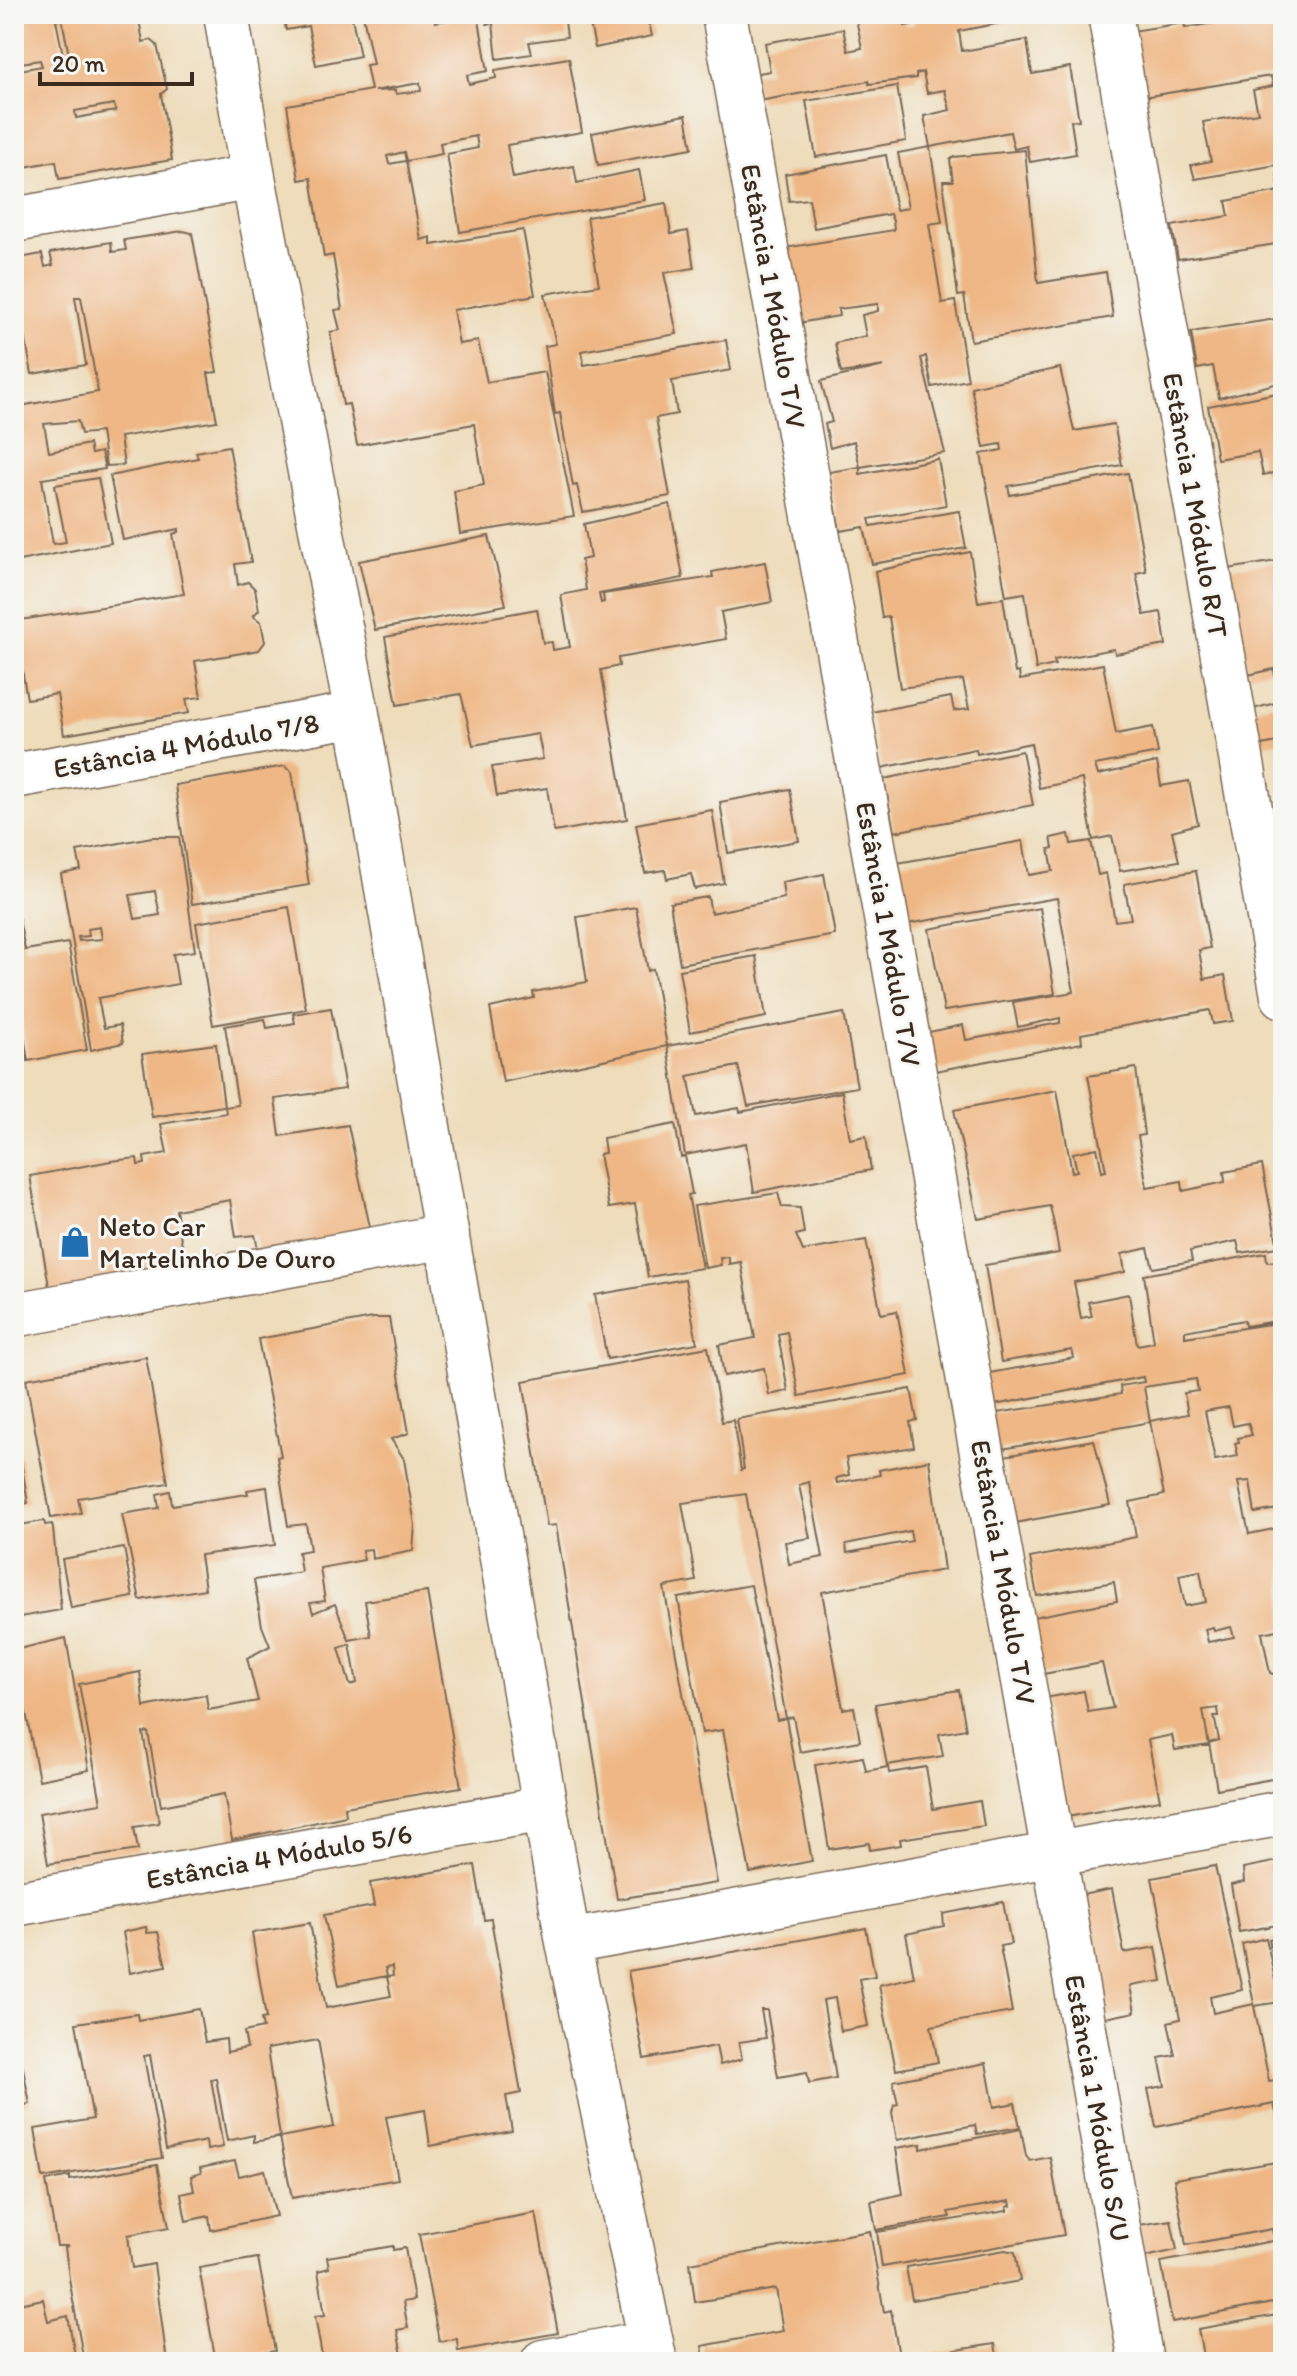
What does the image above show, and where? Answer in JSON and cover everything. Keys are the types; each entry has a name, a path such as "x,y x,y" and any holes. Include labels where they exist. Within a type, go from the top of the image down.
{"street":[{"path":"226,14 253,177 357,714 568,1942 653,2352 543,2362"},
{"name":"Estância 1 Módulo T/V","path":"724,14 1054,1854"},
{"name":"Estância 1 Módulo R/T","path":"1110,14 1283,996"},
{"path":"14,220 253,177"},
{"name":"Estância 4 Módulo 7/8","path":"14,776 357,714"},
{"path":"14,1315 447,1236"},
{"name":"Estância 4 Módulo 5/6","path":"14,1904 544,1809"},
{"path":"568,1942 1283,1813"},
{"name":"Estância 1 Módulo S/U","path":"1054,1854 1141,2362"}],"building":[{"path":"14,14 138,14 143,42 151,40 157,45 167,89 161,94 172,160 59,179 56,161 14,169 14,71 42,66 40,60 14,64","holes":["62,19 69,55 63,55 56,20","114,104 116,111 76,118 75,111"]},
{"path":"283,14 363,14 352,18 360,56 316,65 308,26 286,30"},
{"path":"434,14 435,22 478,15 488,71 467,75 469,84 496,78 495,70 569,58 582,132 507,145 513,178 574,166 577,183 639,170 645,200 460,232 447,154 478,148 476,136 440,143 442,154 406,161 421,240 431,237 431,245 523,230 535,295 453,310 459,344 478,341 487,382 545,372 574,516 460,534 454,491 484,485 474,424 357,445 349,404 343,405 330,332 340,330 335,310 342,309 333,255 324,257 311,178 299,180 287,105 371,90 366,65 373,64 363,15","holes":["420,83 421,91 396,94 395,90 374,91","404,152 406,161 389,164 387,156"]},
{"path":"485,14 564,14 567,37 529,42 532,54 497,59 493,23 487,24"},
{"path":"588,14 647,14 652,36 595,48"},
{"path":"855,14 903,14 905,26 915,24 913,14 1047,14 959,31 962,51 1027,40 1032,74 1070,67 1079,120 1071,121 1076,154 1030,162 1027,146 1014,149 1010,132 930,147 924,116 950,110 945,90 927,93 923,72 916,74 916,78 869,84 869,81 759,101 753,74 770,71 765,43 843,29 848,51 862,48"},
{"path":"1263,14 1283,14 1283,164 1195,179 1191,165 1211,161 1203,122 1258,113 1253,90 1273,86 1271,76 1143,97 1132,31 1184,23 1185,28"},
{"path":"897,86 906,141 816,157 806,101"},
{"path":"686,115 692,148 598,165 592,133"},
{"path":"930,147 942,222 929,224 942,303 955,301 968,380 932,387 926,356 921,358 945,453 860,467 854,441 830,448 825,424 832,422 821,381 884,366 841,373 835,343 866,336 862,315 878,311 878,304 838,309 839,316 798,323 785,248 894,230 893,221 890,214 814,228 809,199 789,201 785,174 886,155 896,210 908,208 898,153"},
{"path":"1025,150 1038,283 1106,272 1113,317 971,341 964,295 958,296 943,181 953,181 950,160 954,157"},
{"path":"1283,174 1283,243 1178,259 1172,226 1229,216 1226,201 1280,191 1277,175"},
{"path":"666,203 671,234 688,231 694,268 664,273 677,334 581,351 584,365 726,340 731,370 672,381 677,414 656,418 670,496 583,512 577,485 573,486 560,413 555,414 545,346 556,344 545,294 599,285 587,217"},
{"path":"183,231 192,233 217,372 208,373 217,421 120,437 124,465 106,466 101,432 81,434 78,421 44,424 49,452 89,444 91,454 101,452 105,469 42,479 53,544 66,542 55,485 98,478 111,543 14,562 14,348 18,347 23,395 19,396 20,406 98,392 81,297 75,297 86,365 32,374 18,297 14,298 14,259 42,254 45,267 53,265 50,253 111,242 112,252 126,250 124,240"},
{"path":"1283,318 1283,382 1219,398 1213,366 1197,369 1191,332"},
{"path":"1060,368 1074,431 1114,424 1122,465 1008,486 1010,495 1128,473 1146,571 1136,573 1144,615 1161,612 1166,645 1115,654 1114,649 1054,660 1055,665 1036,669 1025,593 1006,596 981,454 1002,450 1001,444 984,447 971,387"},
{"path":"1283,392 1283,471 1263,475 1258,452 1217,459 1208,406"},
{"path":"229,446 251,562 235,564 238,585 248,582 255,589 259,610 253,616 261,622 265,642 259,650 195,661 201,697 186,699 189,713 64,735 57,694 27,699 14,621 184,594 173,534 179,529 123,540 110,476 198,458 196,452"},
{"path":"938,459 946,505 869,519 871,526 959,511 966,548 872,564 864,527 840,531 829,472 860,467 860,474"},
{"path":"670,504 683,578 599,594 601,603 604,602 603,594 713,577 712,572 765,562 772,602 721,612 726,639 618,658 619,666 601,670 627,819 554,832 547,788 497,796 492,767 543,759 538,734 473,745 461,694 397,705 385,637 537,609 543,643 552,642 553,650 570,647 561,595 586,590 581,560 590,558 584,524"},
{"path":"489,536 506,605 375,630 359,561"},
{"path":"970,552 978,602 1003,598 1015,673 1019,672 1020,680 1103,664 1116,734 1153,727 1158,753 1095,765 1098,775 1157,762 1161,786 1189,781 1198,824 1172,831 1179,861 1120,871 1112,836 1093,840 1082,779 1039,788 1031,743 977,754 976,749 881,768 871,712 951,697 954,711 969,709 963,680 900,688 889,617 882,618 875,571"},
{"path":"1283,560 1283,741 1261,745 1253,709 1279,702 1274,669 1248,675 1228,569"},
{"path":"1022,751 1033,805 894,832 884,779"},
{"path":"285,766 292,772 309,885 192,904 175,785"},
{"path":"790,789 799,841 728,853 720,802"},
{"path":"712,810 724,883 695,889 691,874 667,879 665,870 645,873 636,824"},
{"path":"1069,834 1071,844 1091,841 1098,875 1106,873 1115,921 1131,919 1124,884 1196,871 1210,948 1199,950 1204,979 1225,975 1233,1021 1213,1024 1210,1010 1081,1034 1082,1043 935,1071 929,1032 963,1025 966,1040 1060,1023 1060,1018 1018,1027 1013,1002 1074,992 1057,898 907,924 897,863 1023,841 1029,875 1053,871 1049,849 1053,848 1051,838"},
{"path":"152,837 179,837 195,951 173,954 178,984 98,998 104,1028 120,1025 123,1043 91,1050 61,874 81,870 77,851","holes":["155,891 160,915 135,919 130,895","100,927 102,939 79,941 78,937 89,936 88,929"]},
{"path":"824,874 835,935 680,964 670,903 708,897 711,913 784,898 782,882"},
{"path":"289,907 306,1009 213,1025 196,923"},
{"path":"636,907 648,971 653,969 667,1046 503,1082 490,1008 534,998 533,992 587,982 577,917"},
{"path":"1040,908 1055,994 944,1011 929,929"},
{"path":"19,919 25,950 68,943 87,1050 28,1061 14,972 14,920"},
{"path":"756,956 766,1017 690,1032 679,970"},
{"path":"331,1008 345,1089 275,1099 280,1136 348,1125 373,1241 259,1253 255,1235 236,1237 230,1200 176,1210 187,1274 51,1298 30,1176 137,1158 138,1165 145,1164 144,1157 167,1153 161,1124 226,1113 225,1107 238,1105 225,1026 265,1019 267,1028 295,1023 293,1014"},
{"path":"844,1013 857,1087 748,1106 738,1066 688,1076 696,1116 739,1108 740,1112 842,1092 850,1139 866,1136 871,1170 754,1192 746,1143 685,1155 667,1046"},
{"path":"14,1022 23,1061 14,1063"},
{"path":"216,1044 224,1106 152,1117 142,1054"},
{"path":"1136,1068 1144,1135 1138,1136 1147,1187 1182,1181 1183,1191 1225,1182 1224,1172 1262,1165 1278,1247 1240,1253 1237,1241 1190,1251 1192,1261 1153,1268 1148,1248 1122,1254 1125,1272 1074,1282 1081,1318 1092,1316 1088,1302 1129,1294 1137,1345 1154,1342 1144,1275 1266,1253 1267,1262 1277,1261 1283,1320 1245,1326 1244,1320 1185,1331 1185,1337 1283,1322 1283,1508 1255,1513 1250,1481 1238,1482 1249,1534 1283,1527 1283,1629 1262,1633 1270,1673 1283,1677 1283,1777 1217,1789 1209,1743 1219,1740 1214,1716 1219,1716 1218,1708 1203,1710 1209,1745 1175,1750 1172,1735 1148,1740 1160,1800 1067,1817 1045,1698 1084,1691 1088,1712 1113,1708 1102,1663 1038,1675 1028,1618 1117,1601 1114,1582 1037,1596 1030,1558 1136,1537 1130,1502 1164,1495 1150,1421 1188,1414 1184,1393 1198,1391 1196,1379 1144,1387 1150,1422 997,1450 990,1414 1121,1394 1120,1386 1144,1382 1143,1377 989,1406 984,1374 1074,1358 1072,1350 1001,1362 985,1265 1059,1253 1055,1229 1050,1206 978,1219 954,1110 1057,1090 1072,1172 1077,1171 1073,1153 1097,1148 1102,1172 1106,1171 1088,1076","holes":["1229,1407 1233,1426 1248,1423 1252,1435 1238,1438 1239,1442 1235,1443 1238,1456 1215,1460 1205,1411","1200,1571 1206,1602 1185,1606 1179,1575","1213,1627 1214,1631 1231,1627 1234,1637 1208,1642 1205,1629"]},
{"path":"675,1124 681,1157 685,1156 692,1194 688,1195 702,1268 648,1277 635,1204 609,1208 599,1154 605,1153 603,1138"},
{"path":"778,1193 782,1207 800,1208 804,1233 796,1235 803,1251 866,1240 881,1314 897,1311 909,1375 799,1396 787,1332 778,1334 788,1391 769,1395 764,1368 724,1376 719,1345 755,1338 741,1262 729,1264 729,1257 720,1258 721,1265 705,1268 694,1206"},
{"path":"685,1279 697,1343 607,1359 595,1295"},
{"path":"373,1318 389,1318 409,1433 391,1439 404,1459 415,1525 413,1551 372,1559 371,1549 362,1550 364,1560 320,1568 325,1601 310,1603 313,1613 335,1604 349,1640 371,1636 365,1601 427,1592 461,1787 345,1807 346,1816 232,1840 224,1794 161,1806 148,1732 143,1733 159,1823 134,1827 138,1850 48,1864 39,1813 101,1803 79,1684 140,1672 144,1707 206,1695 208,1710 258,1701 247,1658 270,1646 262,1626 254,1580 301,1572 298,1552 310,1550 306,1524 288,1526 277,1457 281,1456 258,1339","holes":["350,1644 357,1683 350,1685 339,1648"]},
{"path":"708,1347 722,1422 733,1420 741,1470 744,1469 737,1419 911,1389 917,1420 910,1422 914,1447 846,1458 849,1475 836,1478 837,1483 880,1475 879,1470 929,1460 944,1570 822,1592 843,1709 854,1707 860,1741 800,1752 793,1717 786,1718 746,1494 682,1503 696,1581 664,1587 717,1883 617,1899 556,1525 547,1526 523,1381","holes":["809,1482 823,1557 789,1564 785,1542 810,1538 799,1485","910,1531 912,1541 847,1553 846,1544"]},
{"path":"146,1357 168,1483 78,1498 81,1513 51,1518 26,1379"},
{"path":"14,1432 28,1503 14,1506"},
{"path":"1094,1440 1110,1505 1015,1523 1004,1456"},
{"path":"267,1487 275,1545 200,1555 205,1589 140,1600 122,1514 159,1508 157,1494 170,1491 172,1505 248,1494 247,1490"},
{"path":"44,1521 45,1525 52,1524 53,1529 61,1610 14,1618 14,1526"},
{"path":"124,1548 133,1597 71,1608 62,1559"},
{"path":"751,1585 777,1720 786,1718 812,1861 750,1873 723,1730 702,1733 678,1598"},
{"path":"66,1638 89,1770 39,1780 14,1650"},
{"path":"14,1683 22,1720 14,1722"},
{"path":"959,1690 966,1729 939,1734 943,1756 887,1765 875,1704"},
{"path":"863,1757 866,1771 888,1767 889,1773 926,1767 933,1809 980,1801 984,1826 900,1839 901,1845 870,1850 869,1843 829,1849 815,1765"},
{"path":"1283,1860 1283,1924 1239,1932 1231,1885 1244,1882 1243,1868"},
{"path":"475,1865 484,1920 491,1919 521,2093 506,2096 512,2131 430,2146 425,2110 386,2117 398,2179 292,2198 280,2137 254,2142 254,2135 227,2141 216,2078 211,2079 223,2147 207,2150 206,2141 166,2149 150,2055 144,2056 162,2158 43,2178 35,2129 93,2119 76,2023 137,2014 138,2020 199,2009 205,2042 226,2039 227,2052 247,2048 244,2032 263,2028 261,2019 266,2018 252,1933 310,1923 326,2008 391,1996 387,1977 393,1976 392,1967 385,1968 387,1976 339,1985 324,1915 374,1906 370,1883","holes":["318,2040 334,2127 280,2137 267,2049"]},
{"path":"1215,1866 1242,1990 1210,1997 1213,2013 1254,2004 1242,1944 1266,1938 1280,2002 1254,2006 1269,2081 1283,2079 1283,2143 1274,2104 1156,2127 1148,2089 1165,2086 1159,2058 1175,2055 1168,2022 1180,2019 1152,1878"},
{"path":"1112,1889 1124,1953 1156,1947 1162,1981 1130,1986 1135,2012 1100,2019 1077,1896"},
{"path":"1003,1902 1011,1944 1000,1946 1012,2012 931,2026 938,2062 896,2070 879,1985 914,1977 906,1934 944,1926 943,1914"},
{"path":"146,1927 147,1933 158,1932 166,1966 130,1973 123,1932"},
{"path":"866,1928 875,1976 859,1979 868,2026 841,2031 835,1998 823,2000 836,2078 809,2083 807,2072 778,2077 767,2010 761,2010 766,2038 739,2042 742,2059 720,2065 716,2046 644,2059 628,1971"},
{"path":"1283,1936 1283,1994 1282,1994 1269,1939"},
{"path":"14,2022 30,2104 14,2107"},
{"path":"986,2063 994,2107 1015,2103 1020,2127 977,2134 975,2125 897,2140 892,2113 894,2105 898,2104 893,2081"},
{"path":"1021,2129 1026,2156 1030,2161 1050,2157 1064,2235 882,2267 877,2232 1007,2211 1007,2207 1011,2206 1010,2201 948,2212 950,2217 876,2230 871,2201 903,2194 896,2148 921,2144 921,2149"},
{"path":"235,2161 239,2176 265,2170 276,2216 211,2230 209,2216 186,2221 181,2194 194,2191 191,2176 201,2173 200,2168"},
{"path":"1283,2161 1283,2232 1273,2234 1272,2229 1186,2245 1174,2179"},
{"path":"157,2165 169,2227 128,2235 132,2268 154,2264 167,2362 84,2362 69,2278 65,2247 68,2246 57,2246 46,2181 70,2176 70,2180"},
{"path":"536,2213 558,2333 458,2351 457,2339 439,2341 419,2234"},
{"path":"1171,2220 1177,2250 1145,2257 1139,2225"},
{"path":"870,2231 884,2312 891,2310 900,2362 686,2362 704,2357 702,2346 783,2331 776,2289 695,2302 690,2263"},
{"path":"1283,2239 1283,2301 1172,2322 1161,2262"},
{"path":"393,2246 393,2250 405,2248 414,2300 403,2302 408,2328 397,2330 403,2360 323,2362 315,2316 325,2315 318,2271 329,2268 327,2257"},
{"path":"1005,2250 1015,2252 1020,2281 912,2300 906,2267"},
{"path":"258,2258 275,2351 216,2362 199,2268"},
{"path":"43,2299 48,2321 68,2316 76,2362 14,2362 14,2305"},
{"path":"1283,2314 1283,2362 1204,2362 1198,2329"},
{"path":"995,2344 998,2362 907,2362 906,2358"}],"place":[{"name":"Neto Car Martelinho De Ouro","path":"75,1242"}]}
